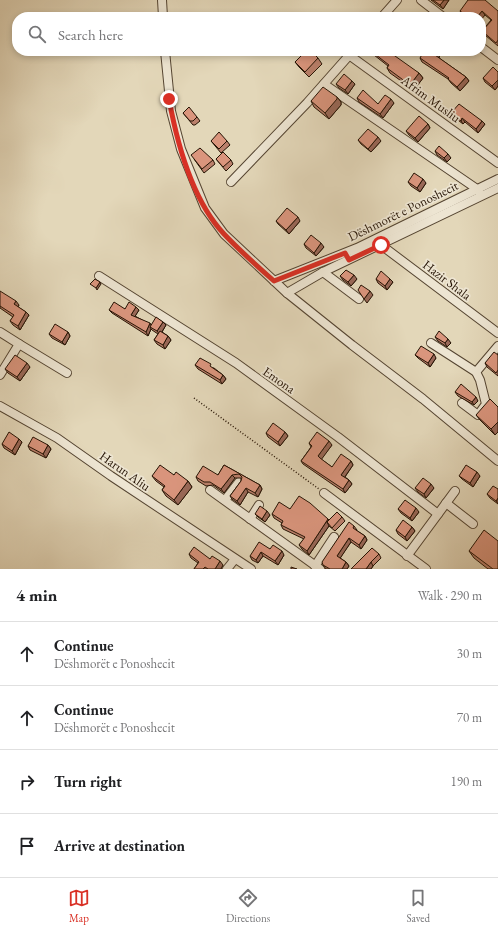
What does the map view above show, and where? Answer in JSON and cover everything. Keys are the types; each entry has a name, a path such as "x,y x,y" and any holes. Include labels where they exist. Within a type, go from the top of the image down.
{"street":[{"path":"162,0 163,12"},
{"path":"387,12 398,0"},
{"path":"421,0 437,12"},
{"path":"486,51 498,60"},
{"path":"166,56 171,111 182,149 198,195 205,208 224,234 287,293 352,346 424,399 498,461"},
{"path":"231,182 324,84 348,56"},
{"name":"Afrim Musliu","path":"355,56 498,163"},
{"path":"324,84 477,189 482,196"},
{"name":"Dëshmorët e Ponoshecit","path":"287,293 347,257 498,178"},
{"name":"Dëshmorët e Ponoshecit","path":"274,281 381,245 498,188"},
{"name":"Hazir Shala","path":"381,245 498,333"},
{"path":"323,272 359,299"},
{"name":"Emona","path":"99,276 236,363 338,437 438,514"},
{"path":"0,332 67,374"},
{"path":"431,343 476,372 482,384 486,404 478,415 462,403"},
{"path":"0,375 19,344"},
{"path":"476,372 498,346"},
{"name":"Harun Aliu","path":"0,406 65,443 251,569"},
{"path":"225,500 239,482"},
{"path":"210,490 318,567 334,537"},
{"path":"408,556 455,491"},
{"path":"324,493 426,569"},
{"path":"446,503 474,524"},
{"path":"250,519 259,505"},
{"path":"228,569 235,559"}],"path":[{"path":"194,398 324,493"}],"building":[{"path":"433,0 444,0 440,5"},
{"path":"468,0 485,0 498,11 498,40 496,43 486,34 486,27 492,20 486,15 486,12 460,11"},
{"path":"301,56 316,56 318,58 305,72 295,62"},
{"path":"377,56 395,56 419,73 410,85 387,68 389,65"},
{"path":"421,56 436,56 466,77 457,87 448,79 449,78 420,58"},
{"path":"493,67 498,72 498,80 492,86 483,78"},
{"path":"344,74 352,81 345,90 336,84"},
{"path":"323,87 337,97 325,113 311,101"},
{"path":"363,90 378,104 385,95 391,99 380,114 357,98"},
{"path":"459,104 482,121 476,129 462,118 461,121 451,113"},
{"path":"189,107 197,117 193,121 190,121 183,113"},
{"path":"419,116 428,124 415,138 406,131"},
{"path":"368,129 378,137 368,149 358,140"},
{"path":"219,132 227,141 219,149 211,141"},
{"path":"439,146 448,154 444,158 435,151"},
{"path":"200,148 213,160 202,169 191,155"},
{"path":"223,152 231,160 223,167 216,159"},
{"path":"414,173 423,179 417,188 408,182"},
{"path":"287,208 298,217 286,230 276,221"},
{"path":"311,235 321,243 314,253 304,244"},
{"path":"346,270 354,275 348,282 340,276"},
{"path":"381,271 390,279 385,286 376,279"},
{"path":"95,279 100,282 96,288 90,284"},
{"path":"361,285 370,291 364,299 358,290"},
{"path":"0,291 16,301 14,304 26,312 18,326 10,321 14,315 0,306"},
{"path":"114,302 125,309 129,302 136,307 131,315 150,323 146,332 109,310"},
{"path":"156,317 163,322 157,331 150,327"},
{"path":"55,324 68,332 62,342 49,334"},
{"path":"160,331 168,336 163,345 154,340"},
{"path":"439,331 448,339 445,343 435,337"},
{"path":"421,346 434,354 428,363 415,355"},
{"path":"494,352 498,355 498,370 496,373 485,363"},
{"path":"15,355 27,363 17,377 5,369"},
{"path":"200,358 211,364 210,366 223,375 220,380 195,365"},
{"path":"461,384 476,397 472,402 455,392"},
{"path":"490,399 498,407 498,422 491,429 476,415"},
{"path":"273,423 285,432 278,442 266,433"},
{"path":"9,432 19,439 12,451 2,444"},
{"path":"317,432 329,441 318,456 320,458 332,467 341,454 351,461 341,475 349,480 343,489 301,461 312,446 309,443"},
{"path":"33,437 48,445 43,454 28,446"},
{"path":"160,465 174,475 176,472 188,481 174,500 162,490 165,486 152,476"},
{"path":"224,465 260,485 255,493 246,488 237,501 230,496 241,481 242,477 239,474 232,475 221,489 210,482 204,482 196,477 203,466 218,475"},
{"path":"466,465 477,472 470,483 459,476"},
{"path":"423,478 431,484 424,494 415,488"},
{"path":"493,486 498,489 498,498 496,501 487,494"},
{"path":"299,496 310,503 328,519 307,551 299,545 305,537 281,525 283,521 272,514 279,502 290,509"},
{"path":"405,500 416,508 410,518 398,509"},
{"path":"260,506 267,511 262,519 255,514"},
{"path":"337,512 342,517 332,528 327,522"},
{"path":"403,520 412,527 405,537 396,530"},
{"path":"349,522 354,526 353,528 365,536 359,545 349,538 337,556 346,562 342,569 330,569 323,565 322,562"},
{"path":"484,530 498,541 498,569 493,569 469,551"},
{"path":"259,542 270,549 273,545 282,551 275,561 261,552 256,560 250,556"},
{"path":"194,547 210,559 212,556 220,561 215,569 208,569 205,567 203,569 194,569 199,562 189,554"},
{"path":"372,548 379,554 366,569 351,569"}],"route":[{"path":"169,99 182,149 198,195 205,208 224,234 274,281 345,253 349,260 381,245"}]}
